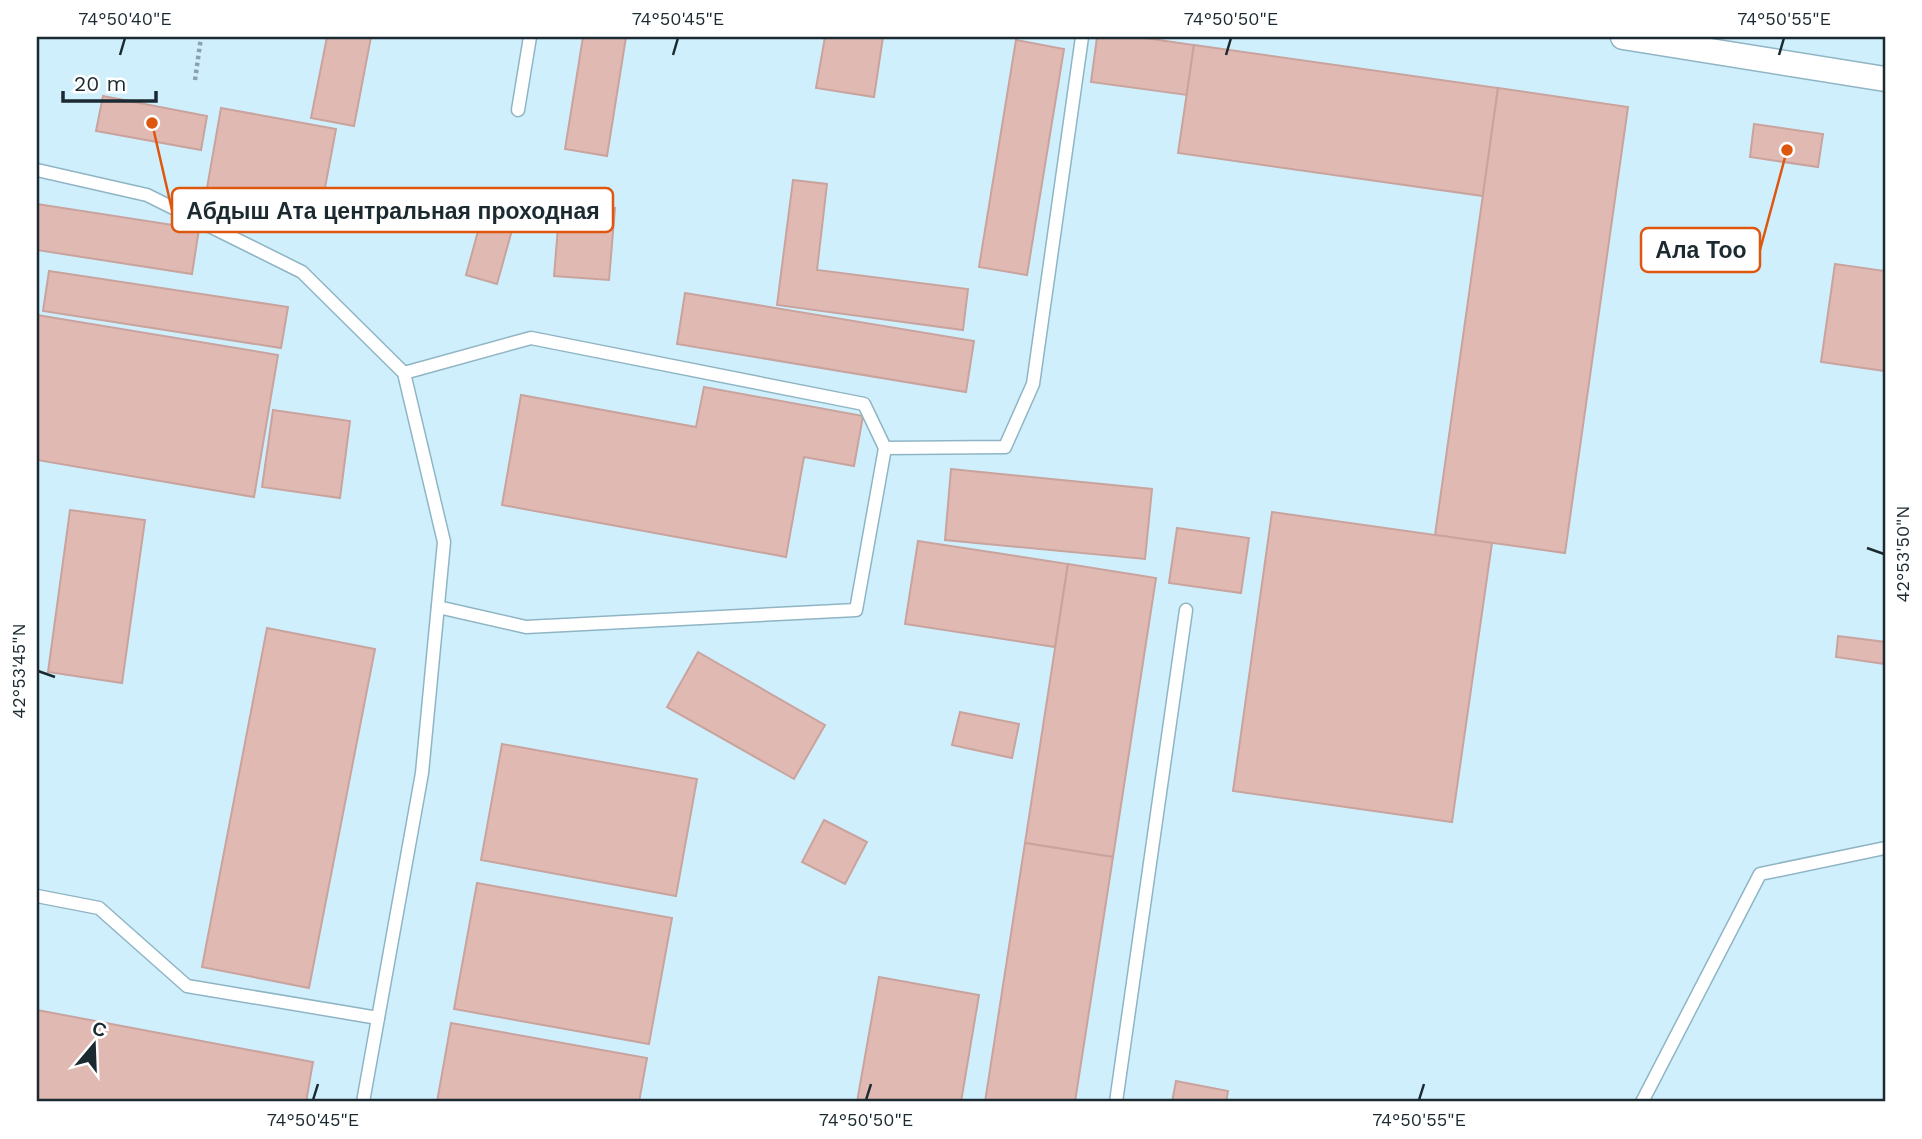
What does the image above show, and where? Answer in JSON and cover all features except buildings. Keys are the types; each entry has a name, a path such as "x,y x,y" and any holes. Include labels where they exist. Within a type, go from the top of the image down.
{"street":[{"path":"1623,37 1885,79"}],"lane":[{"path":"519,110 530,37"},
{"path":"885,448 1005,447 1033,384 1082,37"},
{"path":"37,170 147,195 302,272 404,373 444,542 422,773 363,1102"},
{"path":"404,373 531,338 864,404 885,448 856,610 526,627 438,607"},
{"path":"1116,1102 1186,610"},
{"path":"1642,1102 1760,874 1885,848"},
{"path":"37,897 99,908 187,986 378,1018"}],"path":[{"path":"195,79 201,37"}],"place":[{"name":"Абдыш Ата центральная проходная","path":"152,123"},
{"name":"Ала Тоо","path":"1787,150"}]}
